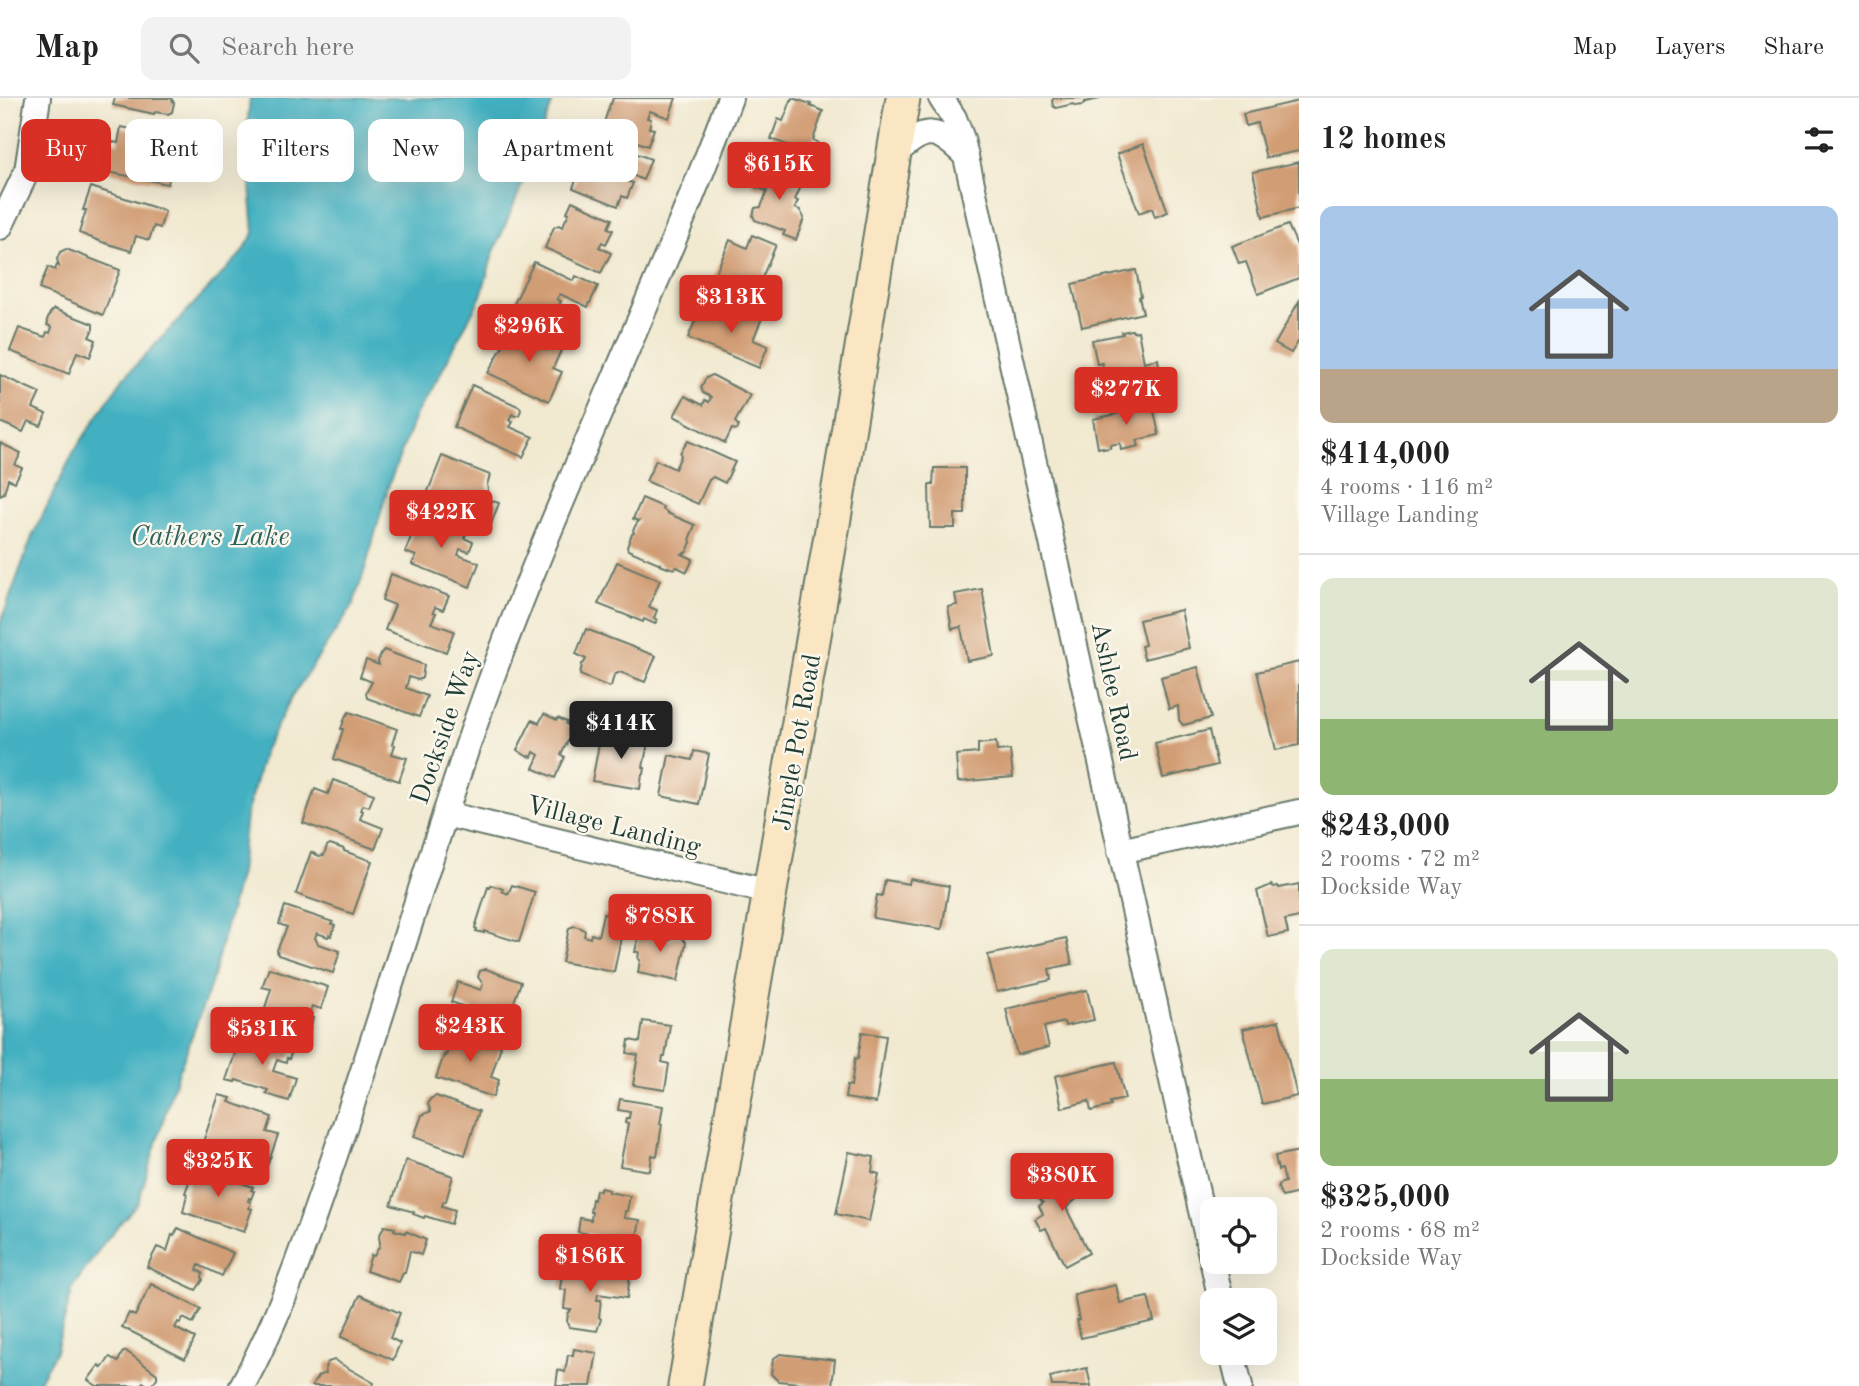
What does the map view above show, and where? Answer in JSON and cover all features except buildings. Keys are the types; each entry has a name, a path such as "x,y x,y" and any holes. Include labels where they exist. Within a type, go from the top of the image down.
{"street":[{"path":"0,227 27,171 37,98"},
{"name":"Dockside Way","path":"242,1386 261,1351 298,1262 360,1082 414,905 515,616 687,211 730,98"},
{"name":"Jingle Pot Road","path":"685,1386 903,98"},
{"name":"Ashlee Road","path":"941,98 960,131 966,156 1218,1288"},
{"path":"894,155 917,136 937,134 947,138 966,156"},
{"path":"1120,851 1299,812"},
{"name":"Village Landing","path":"445,814 770,892"},
{"path":"1235,1365 1240,1386"}],"water":[{"name":"Cathers Lake","path":"250,98 554,98 546,119 478,119 478,182 523,182 493,254 481,296 417,412 389,484 353,605 291,698 264,751 246,816 240,873 211,984 172,1091 138,1203 105,1241 73,1287 56,1351 36,1386 0,1386 0,624 32,537 73,453 121,381 240,255 254,233 250,182 354,182 354,119 248,119"}]}
